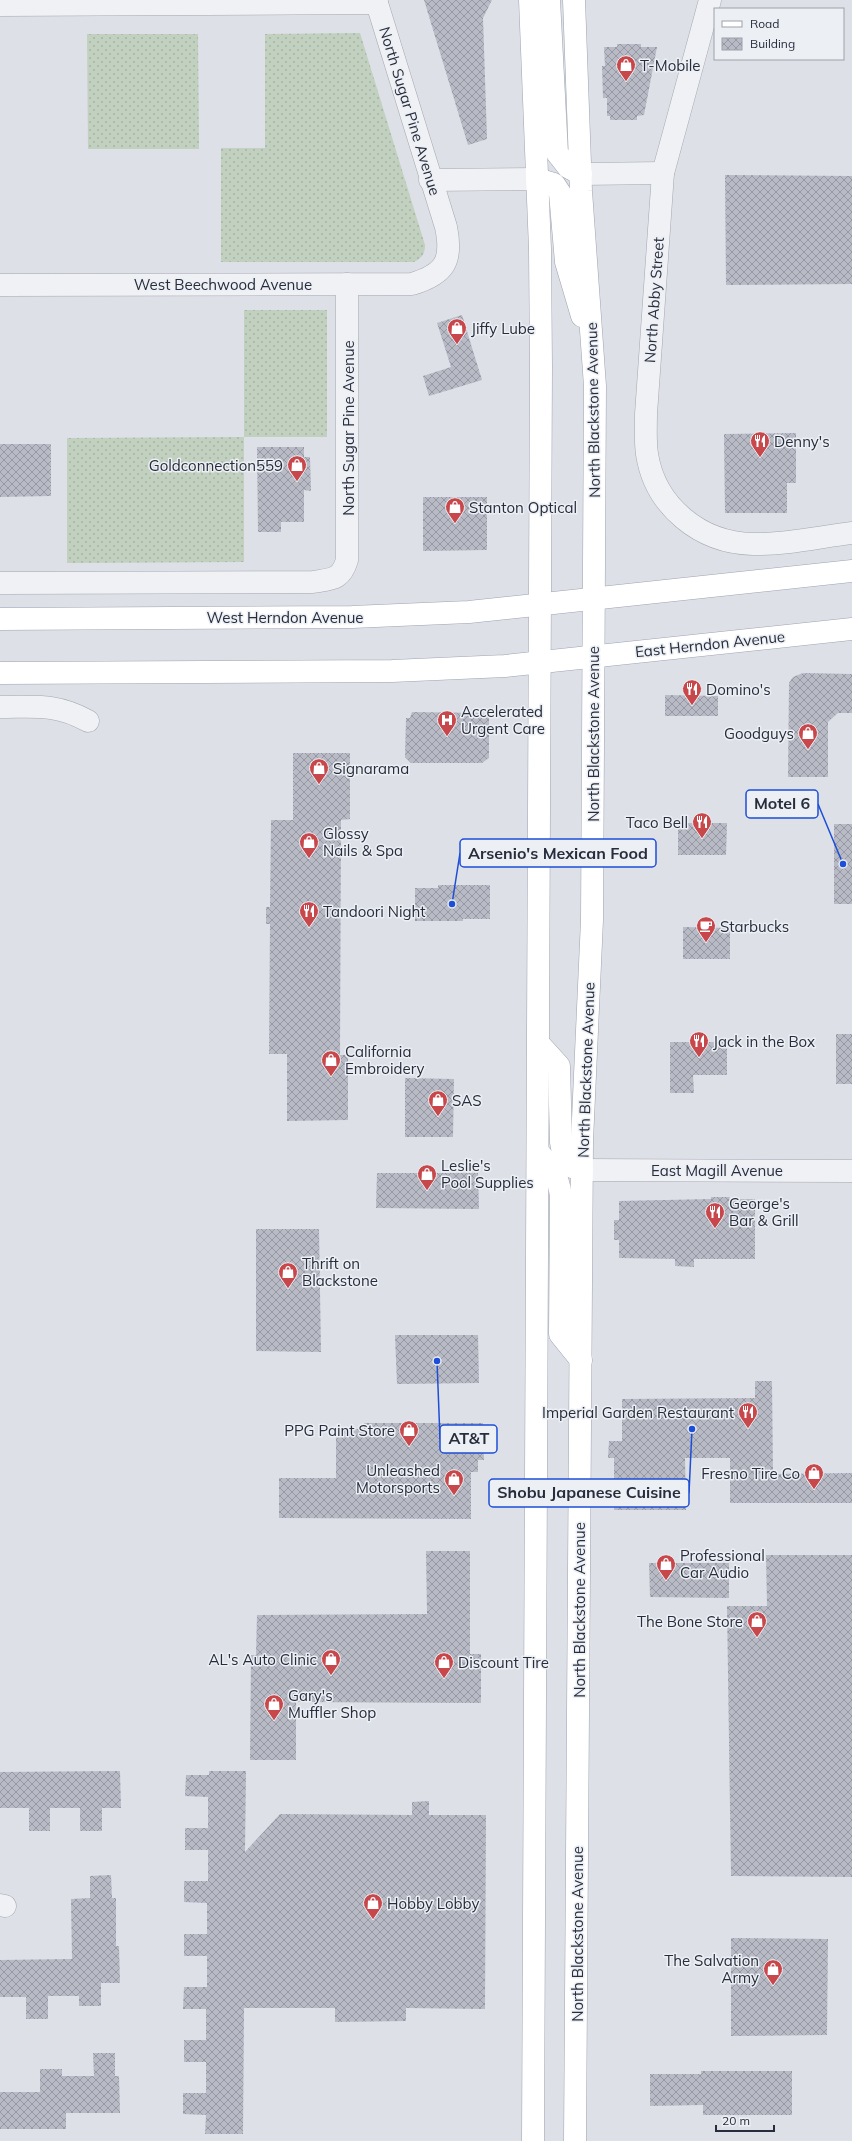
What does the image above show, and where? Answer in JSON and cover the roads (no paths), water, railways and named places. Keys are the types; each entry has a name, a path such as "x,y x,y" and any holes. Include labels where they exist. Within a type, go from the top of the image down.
{"main road":[{"path":"530,0 537,178 541,367 541,662 533,2141"},
{"path":"549,0 556,148 561,160 568,167 581,174"},
{"name":"North Blackstone Avenue","path":"574,0 581,174 595,386 592,920 582,1170 576,2141"},
{"path":"537,178 554,184 560,193 566,262 593,351"},
{"path":"594,599 852,571"},
{"name":"West Herndon Avenue","path":"0,619 352,617 469,612 541,606 594,599"},
{"name":"East Herndon Avenue","path":"541,662 852,629"},
{"path":"0,673 392,671 484,668 541,662"},
{"path":"539,1044 559,1066 561,1142 563,1153 572,1167 582,1170"},
{"path":"538,1152 552,1166 559,1184 561,1196 560,1334 581,1360"}],"street":[{"name":"North Abby Street","path":"710,0 663,173 646,414 647,454 660,492 670,508 706,534 725,541 753,544 852,533"},
{"path":"0,5 376,2"},
{"name":"North Sugar Pine Avenue","path":"376,2 449,243 449,257 442,268"},
{"path":"581,174 663,173"},
{"path":"430,180 537,178"},
{"name":"West Beechwood Avenue","path":"0,285 412,284 428,279 442,268"},
{"name":"North Sugar Pine Avenue","path":"0,583 313,582 333,579 343,572 347,560 347,284"},
{"path":"0,707 50,707 70,711 88,721"},
{"name":"East Magill Avenue","path":"582,1170 852,1171"}],"place":[{"name":"T-Mobile","path":"626,82"},
{"name":"Jiffy Lube","path":"457,345"},
{"name":"Denny's","path":"760,458"},
{"name":"Goldconnection559","path":"297,482"},
{"name":"Stanton Optical","path":"455,524"},
{"name":"Domino's","path":"692,706"},
{"name":"Accelerated Urgent Care","path":"447,737"},
{"name":"Goodguys","path":"808,750"},
{"name":"Signarama","path":"319,785"},
{"name":"Taco Bell","path":"702,839"},
{"name":"Glossy Nails & Spa","path":"309,859"},
{"name":"Motel 6","path":"843,864"},
{"name":"Arsenio's Mexican Food","path":"452,904"},
{"name":"Tandoori Night","path":"309,928"},
{"name":"Starbucks","path":"706,943"},
{"name":"Jack in the Box","path":"699,1058"},
{"name":"California Embroidery","path":"331,1077"},
{"name":"SAS","path":"438,1117"},
{"name":"Leslie's Pool Supplies","path":"427,1191"},
{"name":"George's Bar & Grill","path":"715,1229"},
{"name":"Thrift on Blackstone","path":"288,1289"},
{"name":"AT&T","path":"437,1361"},
{"name":"Shobu Japanese Cuisine","path":"692,1429"},
{"name":"Imperial Garden Restaurant","path":"748,1429"},
{"name":"PPG Paint Store","path":"409,1447"},
{"name":"Fresno Tire Co","path":"814,1490"},
{"name":"Unleashed Motorsports","path":"454,1496"},
{"name":"Professional Car Audio","path":"666,1581"},
{"name":"The Bone Store","path":"757,1638"},
{"name":"AL's Auto Clinic","path":"331,1676"},
{"name":"Discount Tire","path":"444,1679"},
{"name":"Gary's Muffler Shop","path":"274,1721"},
{"name":"Hobby Lobby","path":"373,1920"},
{"name":"The Salvation Army","path":"773,1986"}]}
